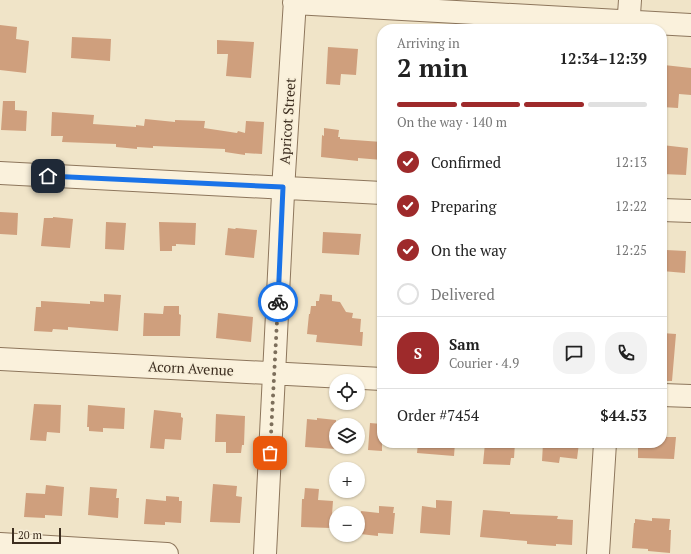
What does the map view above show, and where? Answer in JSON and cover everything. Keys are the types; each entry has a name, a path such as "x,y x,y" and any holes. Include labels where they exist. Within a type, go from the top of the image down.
{"street":[{"path":"628,24 630,0"},
{"path":"294,1 614,24"},
{"name":"Apricot Street","path":"265,554 283,187 294,1"},
{"path":"667,25 691,25"},
{"path":"0,173 377,193"},
{"path":"667,210 691,211"},
{"name":"Acorn Avenue","path":"0,359 377,379"},
{"path":"667,394 691,396"},
{"path":"598,554 605,448"},
{"path":"0,544 167,554"}],"building":[{"path":"0,25 17,27 16,39 29,41 26,73 0,70"},
{"path":"72,37 111,39 110,61 71,58"},
{"path":"217,40 254,42 251,78 226,76 228,54 217,54"},
{"path":"328,47 358,49 356,75 341,74 340,85 326,84"},
{"path":"667,65 691,68 691,95 679,94 678,108 667,107"},
{"path":"3,101 15,101 15,110 27,111 26,131 1,130"},
{"path":"52,112 94,115 93,124 136,127 136,125 144,126 145,119 175,122 175,120 205,121 204,128 237,133 238,131 245,133 246,121 264,122 262,154 245,153 245,155 225,152 225,149 153,146 153,148 137,147 137,149 116,147 116,144 62,142 63,136 51,136"},
{"path":"324,128 339,130 338,137 340,137 340,139 377,142 377,160 358,158 358,161 321,157 322,135 324,136"},
{"path":"667,146 688,148 686,175 667,174"},
{"path":"0,212 18,213 17,235 0,234"},
{"path":"53,217 73,219 70,248 41,246 44,218"},
{"path":"106,222 126,223 124,250 105,249"},
{"path":"159,222 196,223 195,245 176,244 176,246 172,246 172,251 160,251"},
{"path":"228,228 257,230 254,258 225,255"},
{"path":"323,232 361,234 359,255 322,253"},
{"path":"667,250 686,251 685,273 667,271"},
{"path":"104,294 121,295 118,331 68,327 68,330 53,329 52,332 34,331 36,307 41,307 41,301 90,304 90,301 104,302"},
{"path":"320,294 332,295 332,301 340,302 346,312 353,313 352,318 361,319 360,332 363,332 362,346 316,342 317,335 307,334 311,306 316,306 316,301 319,301"},
{"path":"164,306 179,306 179,314 181,315 180,336 143,336 144,313 163,314"},
{"path":"218,313 253,317 251,342 216,338"},
{"path":"667,333 676,334 672,381 667,381"},
{"path":"34,404 61,405 60,433 47,432 46,441 30,440"},
{"path":"88,405 125,408 124,429 103,428 103,432 89,431 89,427 87,427"},
{"path":"154,410 181,413 181,417 183,418 181,440 165,439 164,449 150,448"},
{"path":"216,414 245,416 244,445 242,445 241,453 226,453 226,442 215,442"},
{"path":"317,418 329,419 329,449 305,447 307,419 317,420"},
{"path":"370,423 377,424 377,448 382,448 382,451 368,450"},
{"path":"667,437 676,437 674,459 638,458 638,448 667,448"},
{"path":"418,448 455,448 454,456 417,453"},
{"path":"485,448 515,448 514,458 511,458 510,465 483,464"},
{"path":"543,448 578,448 577,459 560,457 559,463 542,461"},
{"path":"213,484 237,486 236,496 242,497 240,523 210,522"},
{"path":"46,485 64,487 62,516 45,515 45,518 24,517 26,493 45,494"},
{"path":"90,487 117,489 116,498 119,498 118,518 88,515"},
{"path":"305,488 319,489 318,500 333,501 333,506 329,506 329,528 301,527 302,499 304,499"},
{"path":"166,496 179,497 179,501 182,501 181,523 165,522 165,525 144,524 146,499 166,501"},
{"path":"436,500 452,501 450,535 420,533 422,506 436,508"},
{"path":"379,506 394,507 393,513 395,513 393,534 378,533 378,536 365,535 365,511 379,513"},
{"path":"483,510 510,512 510,514 558,516 557,519 573,520 572,545 556,544 556,546 527,544 527,541 480,537"},
{"path":"652,518 670,519 670,553 632,548 635,519 652,521"}],"way so far":[{"path":"270,453 278,302"}],"route":[{"path":"48,176 283,187 278,302"}]}
